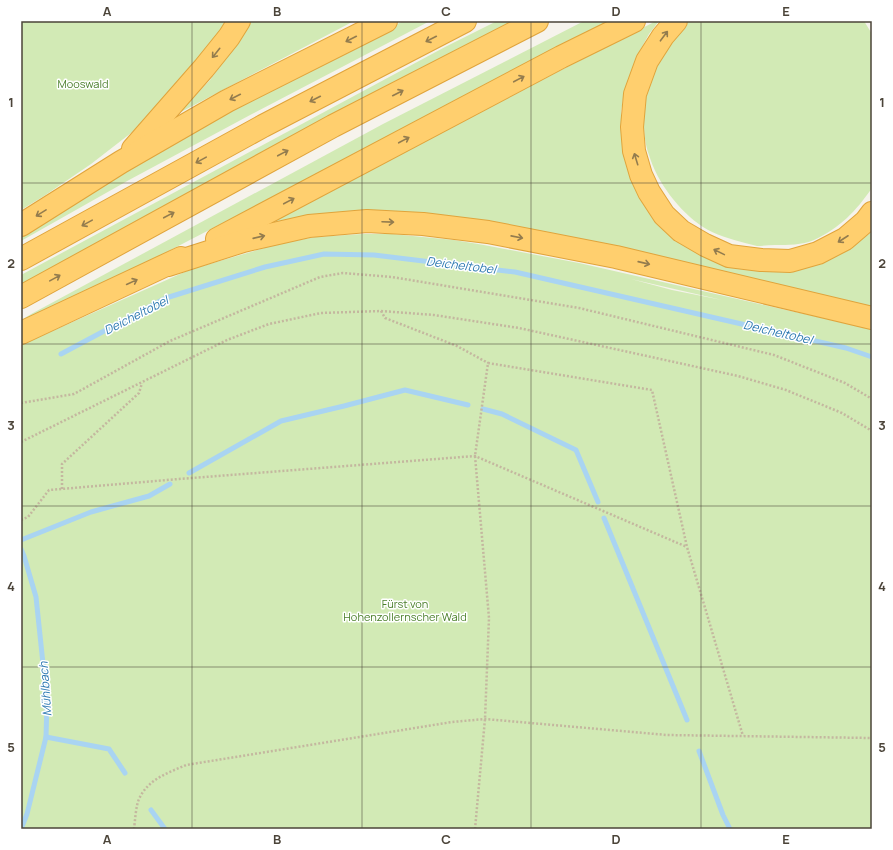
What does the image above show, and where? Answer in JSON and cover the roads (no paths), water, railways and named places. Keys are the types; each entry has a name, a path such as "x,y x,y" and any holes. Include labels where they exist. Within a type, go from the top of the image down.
{"highway":[{"path":"121,162 204,68 229,37 239,21"},
{"path":"21,225 121,162 227,102 386,21"},
{"path":"21,259 263,126 465,21"},
{"path":"21,297 333,126 537,21"},
{"path":"21,333 168,265 561,57 634,21"},
{"path":"676,21 663,36 647,61 635,94 632,127 634,151 641,175 649,192 664,215 681,231 729,256 761,260 790,261 818,253 845,239 866,221 872,213"},
{"path":"168,265 243,241 309,226 367,221 423,224 488,232 616,257 872,318"}],"waterway":[{"name":"Deicheltobel","path":"61,354 166,298 265,267 324,254 374,255 515,272 846,348 872,357"},
{"path":"189,473 281,421 405,390 468,405"},
{"path":"483,409 502,414 576,450 598,502"},
{"path":"21,540 91,512 149,496 170,484"},
{"path":"604,518 687,720"},
{"name":"Mühlbach","path":"21,549 36,597 47,702 46,737 27,814 21,829"},
{"path":"46,737 109,749 125,773"},
{"path":"699,751 723,815 730,829"},
{"path":"151,810 165,829"}],"park label":[{"name":"Mooswald","path":"83,83"},
{"name":"Fürst von Hohenzollernscher Wald","path":"405,609"}]}
